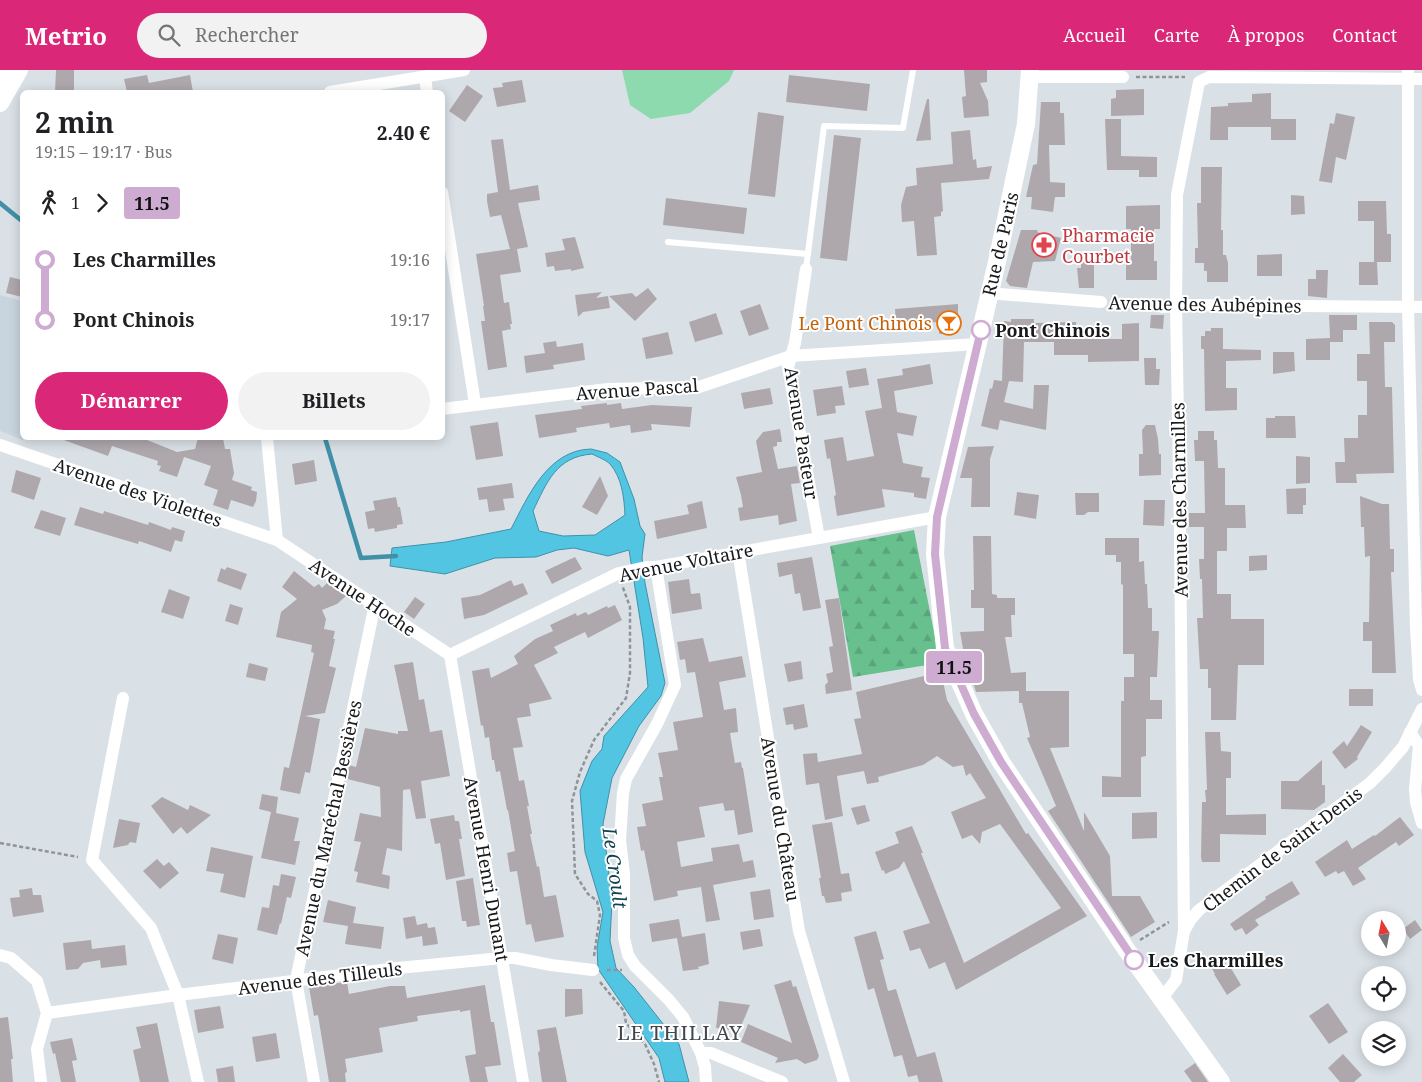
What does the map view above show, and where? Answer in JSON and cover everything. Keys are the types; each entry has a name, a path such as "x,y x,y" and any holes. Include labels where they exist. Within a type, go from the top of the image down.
{"street":[{"path":"0,75 3,70"},
{"path":"0,104 19,70"},
{"path":"343,90 464,70"},
{"path":"1030,74 1123,77"},
{"name":"Rue de Paris","path":"1030,74 1026,124 990,291 937,517 935,554 945,648 974,714 1001,762 1126,949 1221,1082"},
{"path":"1408,74 1408,307 1416,627 1419,679 1422,690"},
{"path":"1210,77 1408,74 1422,79"},
{"path":"424,77 427,90"},
{"name":"Avenue des Charmilles","path":"1184,931 1176,305 1177,195 1199,82 1210,77"},
{"path":"445,211 475,404"},
{"name":"Avenue Pasteur","path":"806,269 796,343 788,367 819,538"},
{"name":"Avenue des Aubépines","path":"990,291 1000,294 1101,302"},
{"name":"Avenue des Aubépines","path":"1162,307 1176,305 1422,307"},
{"name":"Avenue Pascal","path":"445,409 616,388 698,387 791,356 977,344"},
{"path":"267,440 277,540"},
{"name":"Avenue des Violettes","path":"0,445 277,540"},
{"name":"Avenue Voltaire","path":"450,656 609,577 628,570 937,517"},
{"name":"Avenue Hoche","path":"277,540 450,656"},
{"name":"Avenue du Château","path":"738,552 799,931 844,1082"},
{"path":"651,567 676,685 657,724 626,779 623,793 620,840 624,874 624,938 628,955 635,966 670,1000 684,1017 701,1053 705,1066 706,1082"},
{"name":"Avenue du Maréchal Bessières","path":"314,1082 296,980 375,604"},
{"name":"Avenue Henri Dunant","path":"450,656 523,1082"},
{"path":"123,698 92,860 151,928 178,995 198,1082"},
{"name":"Chemin de Saint-Denis","path":"1162,998 1176,980 1184,931 1199,910 1370,783 1386,768 1403,747 1422,709"},
{"path":"1410,732 1419,746 1415,790 1416,802 1422,823"},
{"path":"0,955 11,958 37,981 47,1013 37,1049 42,1082"},
{"name":"Avenue des Tilleuls","path":"47,1013 296,980 502,958 515,958 551,965 600,970"},
{"path":"701,1053 711,1053 782,1082"}],"lane":[{"path":"806,269 824,126 903,128 913,70"},
{"path":"668,242 808,254"}],"path":[{"path":"1123,77 1210,77"},
{"name":"Avenue des Aubépines","path":"1101,302 1162,307"},
{"path":"0,843 92,860"},
{"path":"1126,949 1184,912"},
{"path":"600,970 620,971"}],"shaded area":[{"path":"0,295 20,300 20,439 0,431"}],"green space":[{"path":"622,70 734,70 729,81 690,113 651,119 630,105"},
{"path":"914,530 940,663 853,677 830,546"}],"water":[{"path":"591,449 607,453 620,462 634,499 640,526 645,534 642,557 645,583 665,683 661,696 639,726 612,778 603,824 612,900 610,941 616,968 634,987 679,1044 689,1082 665,1082 659,1058 598,969 597,947 603,912 585,852 580,791 592,761 602,749 604,736 648,687 643,638 629,550 608,556 574,548 557,550 536,557 495,558 445,574 390,566 392,548 446,542 511,529 532,489 541,477 563,457 576,451","holes":["592,454 610,464 614,469 620,482 625,515 595,535 563,536 539,531 533,511 548,481 561,466 570,460"]}],"building":[{"path":"56,70 74,70 74,90 55,90"},
{"path":"964,70 987,70 987,82 980,83 988,101 989,116 964,118 962,97 966,96"},
{"path":"147,75 149,83 190,75 193,90 127,90 124,79"},
{"path":"789,75 870,84 867,111 786,102"},
{"path":"522,80 526,102 497,107 493,88 503,87 502,83"},
{"path":"467,85 483,96 465,122 449,111"},
{"path":"1144,89 1144,115 1111,116 1111,99 1116,98 1116,90"},
{"path":"1271,93 1271,119 1296,119 1296,140 1271,140 1271,127 1228,127 1228,140 1210,140 1211,107 1228,106 1228,103 1252,102 1252,94"},
{"path":"927,99 929,99 931,140 916,141"},
{"path":"1041,102 1060,102 1060,113 1064,113 1065,145 1049,145 1050,182 1065,183 1065,197 1055,197 1053,212 1031,209 1032,197 1026,197 1033,165 1037,164"},
{"path":"758,112 784,116 775,197 748,194"},
{"path":"1336,113 1355,117 1346,160 1336,157 1332,183 1319,181 1330,123 1334,124"},
{"path":"1105,119 1121,119 1121,156 1157,157 1157,177 1139,177 1139,170 1107,170"},
{"path":"970,130 973,160 976,159 977,168 992,166 989,179 941,183 943,211 941,216 934,217 937,255 917,256 914,221 902,222 901,205 906,187 917,185 916,168 953,164 951,132"},
{"path":"834,135 861,138 847,261 820,258"},
{"path":"503,139 510,190 538,185 540,200 518,203 528,247 517,249 521,272 500,275 504,303 509,302 512,324 510,324 511,329 502,331 507,367 488,370 481,321 485,321 484,306 476,254 510,249 501,215 490,217 487,201 487,194 498,192 491,140"},
{"path":"1201,167 1222,167 1221,230 1223,230 1223,255 1226,255 1228,263 1228,282 1207,282 1207,271 1204,271 1204,263 1195,263 1195,248 1198,248 1197,203 1201,203"},
{"path":"1291,195 1304,196 1305,214 1291,215"},
{"path":"666,198 747,208 744,234 663,225"},
{"path":"1358,201 1386,201 1387,234 1391,234 1391,262 1374,262 1374,221 1358,221"},
{"path":"1160,205 1160,229 1154,229 1154,261 1157,261 1157,280 1126,280 1126,261 1131,261 1131,229 1126,229 1126,206"},
{"path":"1021,230 1038,230 1037,232 1061,238 1055,261 1033,262 1027,288 1010,286 1006,281"},
{"path":"575,237 584,268 571,271 571,269 555,271 554,266 547,267 545,253 565,250 562,239"},
{"path":"1282,254 1282,276 1257,276 1257,255"},
{"path":"1081,261 1094,261 1094,288 1079,288 1077,268 1081,268"},
{"path":"1359,262 1377,262 1378,285 1359,285"},
{"path":"1316,270 1328,270 1327,298 1308,296 1308,279 1316,279"},
{"path":"10,277 20,280 20,296 6,293"},
{"path":"648,288 657,299 635,321 609,296 632,293 636,297"},
{"path":"602,292 596,298 608,296 610,308 583,312 578,317 575,295"},
{"path":"760,304 769,329 749,336 740,311"},
{"path":"958,304 958,333 939,334 939,322 896,325 895,309"},
{"path":"716,313 723,334 695,342 689,322"},
{"path":"1151,315 1164,315 1163,329 1150,328"},
{"path":"1329,315 1357,315 1357,330 1343,330 1343,342 1330,342 1330,360 1306,360 1306,339 1330,338"},
{"path":"1011,319 1034,319 1034,323 1076,322 1076,339 1122,339 1122,324 1139,323 1139,361 1088,362 1088,355 1054,355 1054,342 1024,342 1023,382 1009,381 1004,402 1033,409 1034,385 1049,385 1046,430 1000,420 998,430 981,426 990,388 992,389 994,380 1002,381 1004,321 1011,322"},
{"path":"1369,322 1392,322 1395,325 1395,342 1384,342 1385,387 1392,387 1394,473 1356,474 1357,483 1336,483 1335,462 1345,462 1344,438 1358,438 1358,415 1367,415 1367,381 1357,381 1357,354 1370,354"},
{"path":"1211,328 1223,328 1223,349 1261,350 1261,360 1226,361 1226,388 1237,388 1237,410 1205,411 1204,349 1201,349 1201,336 1205,336 1205,331 1211,331"},
{"path":"668,332 673,354 646,359 642,338"},
{"path":"556,341 557,347 583,343 585,360 553,365 554,369 526,373 524,356 545,353 543,343"},
{"path":"1273,352 1294,352 1295,371 1273,374"},
{"path":"1144,358 1156,358 1156,369 1160,369 1159,385 1145,385"},
{"path":"930,364 933,384 894,391 897,412 917,416 913,436 897,433 903,463 923,467 921,477 930,478 926,499 914,497 914,493 882,489 885,507 837,516 834,496 836,495 830,458 827,459 824,440 843,437 847,461 874,456 865,411 882,408 877,379 903,375 902,369"},
{"path":"866,368 869,385 849,388 846,371"},
{"path":"842,386 845,405 835,406 836,413 817,416 813,390"},
{"path":"770,388 773,404 744,409 741,393"},
{"path":"607,403 607,405 621,403 622,409 652,405 692,407 690,427 651,424 652,430 631,433 630,425 610,428 609,423 576,428 577,432 539,438 535,415 582,409 581,406"},
{"path":"1275,416 1295,416 1296,438 1266,438 1266,418 1275,418"},
{"path":"498,422 503,456 476,460 470,426"},
{"path":"1146,425 1155,425 1159,454 1161,454 1161,475 1139,476 1139,454 1143,454 1142,430"},
{"path":"780,429 782,442 777,442 777,446 773,447 778,469 797,466 800,483 791,484 797,521 779,525 778,515 740,521 738,508 743,507 736,477 762,472 756,441 763,432"},
{"path":"1198,431 1214,431 1214,440 1217,440 1218,468 1225,468 1225,505 1245,505 1246,528 1227,528 1227,551 1217,551 1217,594 1231,594 1231,619 1264,619 1264,665 1238,665 1236,720 1211,720 1211,688 1208,688 1208,669 1200,669 1197,618 1203,618 1202,579 1200,579 1199,559 1204,559 1204,527 1189,527 1189,513 1205,513 1204,461 1195,461 1194,440 1198,440"},
{"path":"64,440 147,440 177,452 195,449 197,440 223,440 225,449 230,449 234,473 232,480 252,487 251,490 257,492 256,501 253,507 231,500 228,510 213,505 218,490 204,485 211,466 184,457 177,477 159,471 161,466 157,465 158,461 112,446 108,456"},
{"path":"994,446 990,459 990,507 971,507 972,478 960,478 968,447"},
{"path":"1296,456 1310,457 1310,483 1296,484"},
{"path":"314,460 317,481 295,485 292,464"},
{"path":"16,470 41,478 34,500 11,492"},
{"path":"600,476 608,496 597,515 582,507"},
{"path":"512,483 514,498 503,499 505,510 489,512 487,499 479,500 477,488"},
{"path":"1306,488 1306,505 1303,505 1303,514 1287,514 1286,489"},
{"path":"1017,492 1039,495 1036,519 1014,515"},
{"path":"1075,493 1099,493 1099,512 1076,515"},
{"path":"1360,496 1382,504 1389,504 1390,549 1394,549 1394,572 1391,572 1396,673 1372,673 1372,641 1363,641 1363,622 1369,622 1370,556 1365,557 1364,527 1361,527"},
{"path":"396,497 403,524 397,525 397,528 375,532 374,528 368,529 365,512 375,510 373,501"},
{"path":"1144,500 1165,500 1164,526 1143,525"},
{"path":"702,501 707,528 657,539 654,521 689,514 687,505"},
{"path":"80,507 103,514 104,511 148,525 149,522 171,530 172,527 185,531 182,542 175,540 171,552 139,541 138,544 74,525"},
{"path":"41,510 66,518 60,536 34,528"},
{"path":"973,536 991,536 992,594 997,595 997,598 1015,598 1015,615 1011,615 1012,637 1005,637 1011,673 1026,672 1026,691 1069,691 1069,747 1050,748 1084,831 1084,812 1110,856 1112,896 1140,896 1155,922 1131,937 1048,811 1056,806 1027,738 1030,737 1022,703 1019,703 1019,691 976,692 972,679 983,679 980,653 964,654 960,632 984,631 984,608 971,608 971,590 974,590"},
{"path":"1105,538 1139,538 1139,562 1144,561 1148,608 1152,608 1152,631 1159,631 1157,677 1150,677 1150,700 1162,700 1162,719 1146,719 1146,756 1141,757 1141,797 1102,797 1102,776 1121,777 1121,701 1124,701 1124,677 1134,677 1134,654 1123,654 1121,562 1116,562 1116,555 1105,555"},
{"path":"1267,555 1267,570 1249,571 1249,556"},
{"path":"575,557 582,569 552,584 545,571"},
{"path":"812,557 821,608 803,611 800,593 795,594 792,574 779,577 777,563"},
{"path":"227,567 247,574 241,590 217,581 221,568 225,570"},
{"path":"294,571 314,587 319,584 322,588 327,583 346,596 337,604 322,610 326,619 324,629 335,631 329,666 336,668 325,713 305,716 320,719 310,773 305,772 300,794 280,790 284,767 289,768 314,653 311,652 312,645 276,637 281,612 297,599 282,587"},
{"path":"689,579 691,594 700,593 702,609 672,614 668,582"},
{"path":"511,580 514,586 523,583 528,594 484,615 464,619 461,598 480,595"},
{"path":"169,589 190,597 183,619 161,612"},
{"path":"415,597 425,604 414,619 404,612"},
{"path":"839,598 852,690 826,694 825,685 828,682 826,674 833,672 829,647 833,646 825,600"},
{"path":"230,604 243,608 238,625 225,621"},
{"path":"615,605 622,620 588,638 585,632 554,647 558,653 534,665 552,699 529,704 531,716 517,718 523,747 513,748 519,781 524,780 529,806 527,806 532,834 530,834 537,867 539,866 544,897 556,895 564,937 535,942 531,924 526,925 517,871 510,872 507,853 515,851 508,810 500,771 496,772 494,760 492,760 489,737 485,738 483,725 481,726 472,671 489,668 491,678 518,664 514,656 535,639 553,631 550,625 576,613 577,616 586,612 588,615 607,606 608,608"},
{"path":"703,638 709,662 742,656 746,677 719,682 724,710 736,708 738,732 730,733 735,763 741,762 743,768 753,832 738,835 734,810 725,811 723,803 699,807 705,837 677,842 681,867 713,861 711,848 739,844 743,862 753,860 756,877 713,885 720,920 706,922 701,887 677,891 678,896 654,901 644,850 641,851 637,827 646,826 642,804 663,800 659,777 663,777 658,753 678,750 673,722 703,717 695,672 687,673 685,659 680,660 677,642"},
{"path":"801,661 803,679 788,682 784,664"},
{"path":"413,662 419,700 424,699 430,732 442,730 450,776 421,781 426,818 416,819 410,789 403,790 402,851 387,848 382,874 390,876 389,889 356,882 358,872 354,871 361,842 354,841 360,813 381,817 380,787 347,779 349,765 356,767 365,728 398,734 398,731 408,731 394,665"},
{"path":"249,663 268,668 265,681 246,677"},
{"path":"941,672 947,700 1026,834 1028,833 1087,916 956,990 945,962 929,969 920,948 910,951 903,931 930,923 904,861 899,868 885,874 884,870 882,871 875,852 899,843 895,832 912,826 964,963 1061,908 1000,824 982,832 980,844 972,835 962,839 951,812 986,798 970,773 966,776 963,765 953,767 937,756 923,765 878,777 879,782 867,784 864,771 837,776 843,816 825,820 819,783 806,785 803,754 817,753 818,762 862,754 854,719 861,718 856,692"},
{"path":"1349,689 1373,689 1373,706 1349,706"},
{"path":"804,704 808,727 794,730 793,724 786,725 783,708"},
{"path":"1361,725 1372,732 1357,757 1358,759 1345,769 1332,752 1344,741 1347,746"},
{"path":"1205,732 1220,732 1221,751 1231,752 1231,778 1226,778 1226,815 1266,814 1266,835 1220,834 1220,862 1202,862 1201,857 1202,802 1206,802 1205,790 1207,790"},
{"path":"1322,760 1322,785 1325,785 1325,802 1314,810 1281,809 1281,781 1298,781"},
{"path":"262,794 278,797 276,813 299,818 294,841 300,841 295,865 261,858 271,812 259,809"},
{"path":"162,797 188,810 190,805 211,815 187,834 181,827 173,834 151,806"},
{"path":"865,805 870,821 857,825 851,808"},
{"path":"1157,812 1157,838 1132,839 1132,813"},
{"path":"454,815 455,821 459,821 462,839 459,839 465,876 446,880 440,843 435,844 430,819"},
{"path":"1400,817 1414,835 1399,846 1396,842 1358,868 1366,879 1353,886 1344,871 1338,874 1336,871 1325,877 1315,862 1347,840 1352,849 1375,836"},
{"path":"119,819 140,823 136,843 130,842 128,845 113,848"},
{"path":"832,822 841,874 849,873 852,891 841,893 842,901 826,903 824,896 822,896 819,878 821,878 812,825"},
{"path":"211,847 253,856 245,898 220,892 224,874 206,871"},
{"path":"157,859 164,866 169,862 179,873 160,889 143,871"},
{"path":"281,874 296,877 291,898 287,897 277,935 257,930 262,907 269,908 273,885 279,886"},
{"path":"473,878 480,925 467,927 466,921 462,921 456,881"},
{"path":"1292,881 1300,894 1255,920 1259,925 1246,935 1242,928 1235,931 1230,924 1266,899 1265,897"},
{"path":"32,888 33,895 41,895 44,912 13,917 10,898 20,897 19,890"},
{"path":"770,889 774,917 754,920 750,892"},
{"path":"328,900 356,907 353,923 384,927 381,949 345,944 348,926 323,922"},
{"path":"415,916 417,925 427,923 428,928 435,927 438,944 423,946 422,936 406,939 403,918"},
{"path":"679,919 682,937 705,933 709,964 698,967 699,969 683,971 677,938 652,942 649,924"},
{"path":"1415,920 1422,930 1410,939 1406,933 1406,927"},
{"path":"760,929 763,946 743,950 740,932"},
{"path":"876,931 884,959 880,960 888,991 896,989 917,1057 935,1052 943,1082 919,1082 917,1075 908,1077 902,1055 894,1057 874,988 868,990 854,937"},
{"path":"218,934 238,938 233,964 212,959"},
{"path":"91,940 92,949 125,945 127,965 101,968 100,960 83,963 78,969 66,970 63,943"},
{"path":"1223,959 1227,966 1229,965 1241,985 1227,995 1211,967"},
{"path":"791,980 793,987 796,986 819,1056 817,1060 805,1064 797,1059 775,1063 778,1058 741,1042 748,1024 792,1043 774,985"},
{"path":"347,982 349,994 390,986 405,986 407,998 485,985 491,1022 494,1022 501,1065 485,1067 488,1082 470,1082 465,1056 476,1054 470,1010 460,1012 460,1010 417,1016 418,1021 379,1028 383,1052 345,1059 346,1082 329,1082 318,1015 314,1016 309,987"},
{"path":"565,989 582,989 583,1014 565,1017"},
{"path":"719,1001 750,1005 739,1031 716,1028"},
{"path":"1328,1003 1348,1032 1329,1044 1309,1016"},
{"path":"220,1006 224,1028 198,1033 194,1010"},
{"path":"8,1017 13,1059 11,1059 13,1082 0,1082 0,1018"},
{"path":"157,1023 169,1082 140,1082 133,1050 141,1048 136,1027"},
{"path":"556,1027 567,1082 542,1082 537,1030"},
{"path":"276,1033 280,1058 256,1062 252,1037"},
{"path":"72,1038 77,1060 72,1061 76,1082 61,1082 55,1053 53,1054 50,1042"},
{"path":"1343,1054 1362,1075 1354,1082 1340,1082 1328,1068"},
{"path":"1195,1063 1208,1082 1192,1082 1184,1071"},
{"path":"233,1066 235,1082 218,1082 216,1069"}],"waterway":[{"path":"0,203 20,219"},
{"path":"326,440 361,558 396,556"}],"bus line":[{"name":"11.5","path":"981,330 937,517 935,554 945,648 974,714 1001,762 1134,960"}],"place":[{"name":"Pharmacie Courbet","path":"1044,245"},
{"name":"Le Pont Chinois","path":"949,323"},
{"name":"Pont Chinois","path":"981,330"},
{"name":"Les Charmilles","path":"1134,960"}],"district":[{"name":"LE THILLAY","path":"680,1032"}],"water label":[{"name":"Le Croult","path":"615,868"}]}
